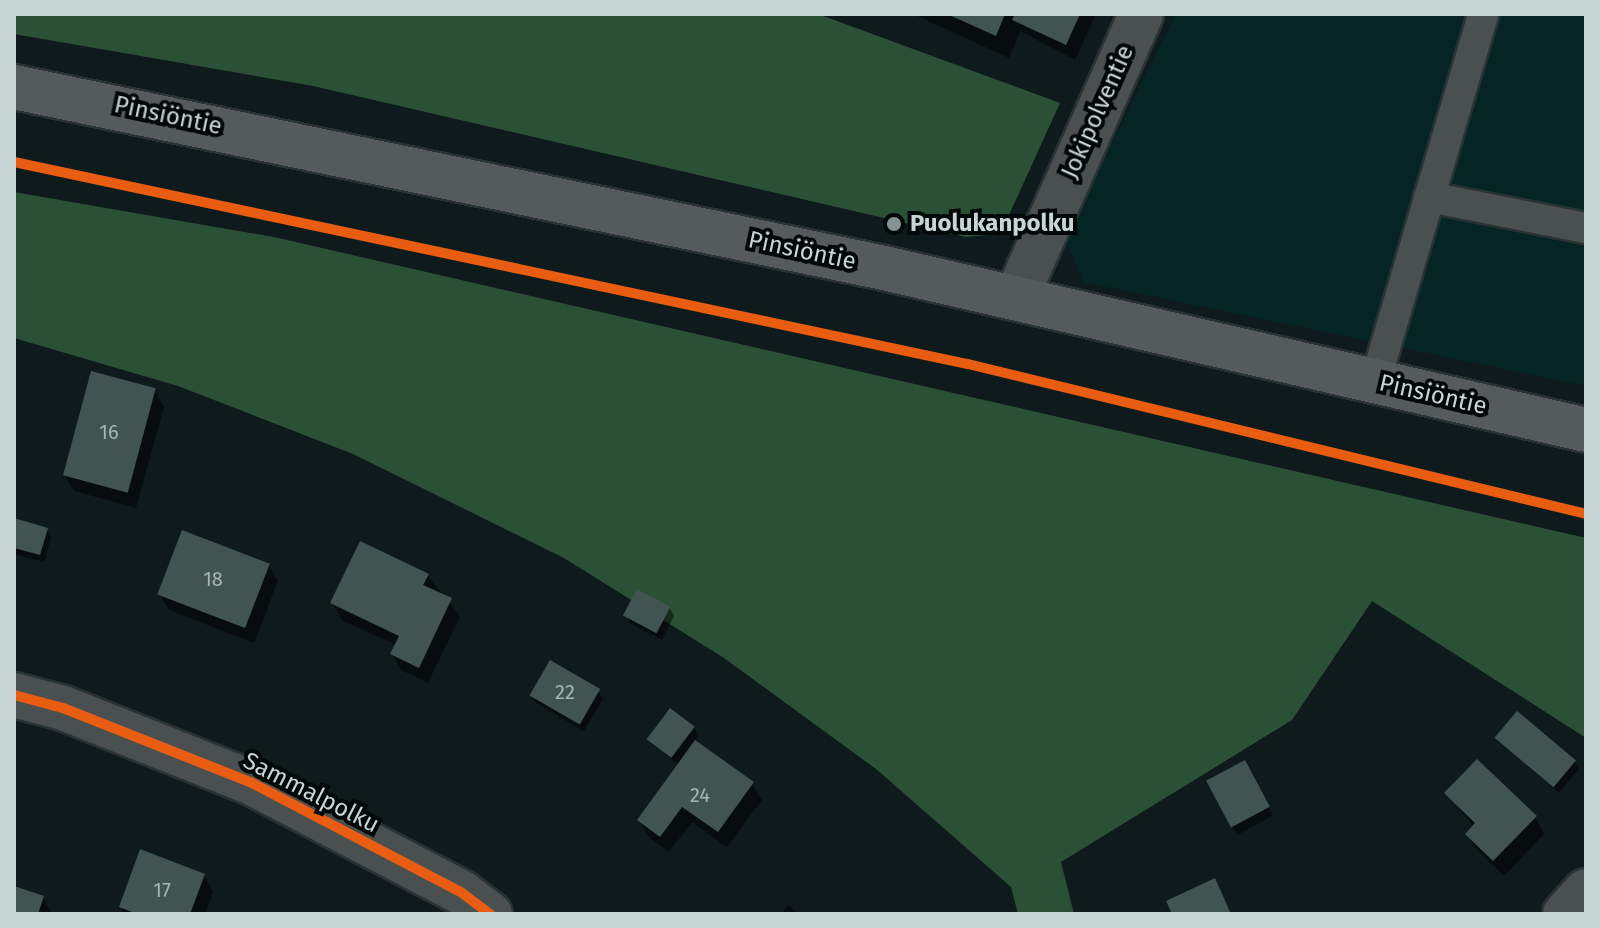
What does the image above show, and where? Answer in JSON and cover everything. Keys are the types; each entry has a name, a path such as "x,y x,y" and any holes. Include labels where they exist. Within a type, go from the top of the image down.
{"main road":[{"name":"Pinsiöntie","path":"14,87 1016,298 1586,430"}],"street":[{"name":"Jokipolventie","path":"1016,298 1141,14"},
{"name":"Sammalpolku","path":"14,695 63,708 252,783 462,893 490,914"},
{"path":"1565,914 1586,891"}],"lane":[{"path":"1375,382 1483,14"},
{"path":"1429,197 1586,228"}],"shaded area":[{"path":"1176,14 1586,14 1586,386 1083,282 1065,237"}],"green space":[{"path":"14,14 818,14 1060,103 1009,215 988,235 966,237 313,86 14,34"},
{"path":"14,192 274,237 1586,538 1586,738 1372,601 1292,720 1061,862 1074,914 1018,914 1011,887 876,769 724,658 564,558 353,454 178,386 14,338"}],"building":[{"path":"947,14 1005,14 996,36"},
{"path":"1015,14 1080,14 1066,45 1012,20"},
{"path":"91,371 156,388 128,493 63,475"},
{"path":"14,518 48,528 40,555 14,548"},
{"path":"182,530 270,564 245,628 157,594"},
{"path":"360,541 429,574 423,585 452,598 419,668 390,654 399,636 330,603"},
{"path":"637,589 671,607 656,633 623,615"},
{"path":"550,660 600,689 580,725 530,696"},
{"path":"670,708 695,727 671,758 647,739"},
{"path":"1517,711 1576,760 1553,787 1495,738"},
{"path":"695,740 754,782 718,832 682,807 660,837 637,820"},
{"path":"1477,759 1537,816 1493,861 1465,834 1475,823 1444,793"},
{"path":"1245,760 1270,807 1231,827 1206,781"},
{"path":"140,849 205,874 190,914 137,914 119,907"},
{"path":"1215,878 1231,914 1172,914 1166,901"},
{"path":"14,886 44,896 38,914 14,914"}],"cycle path":[{"path":"14,162 968,364 1586,514"},
{"path":"14,695 63,708 252,783 462,893 490,914"}],"place":[{"name":"Puolukanpolku","path":"894,224"}]}
